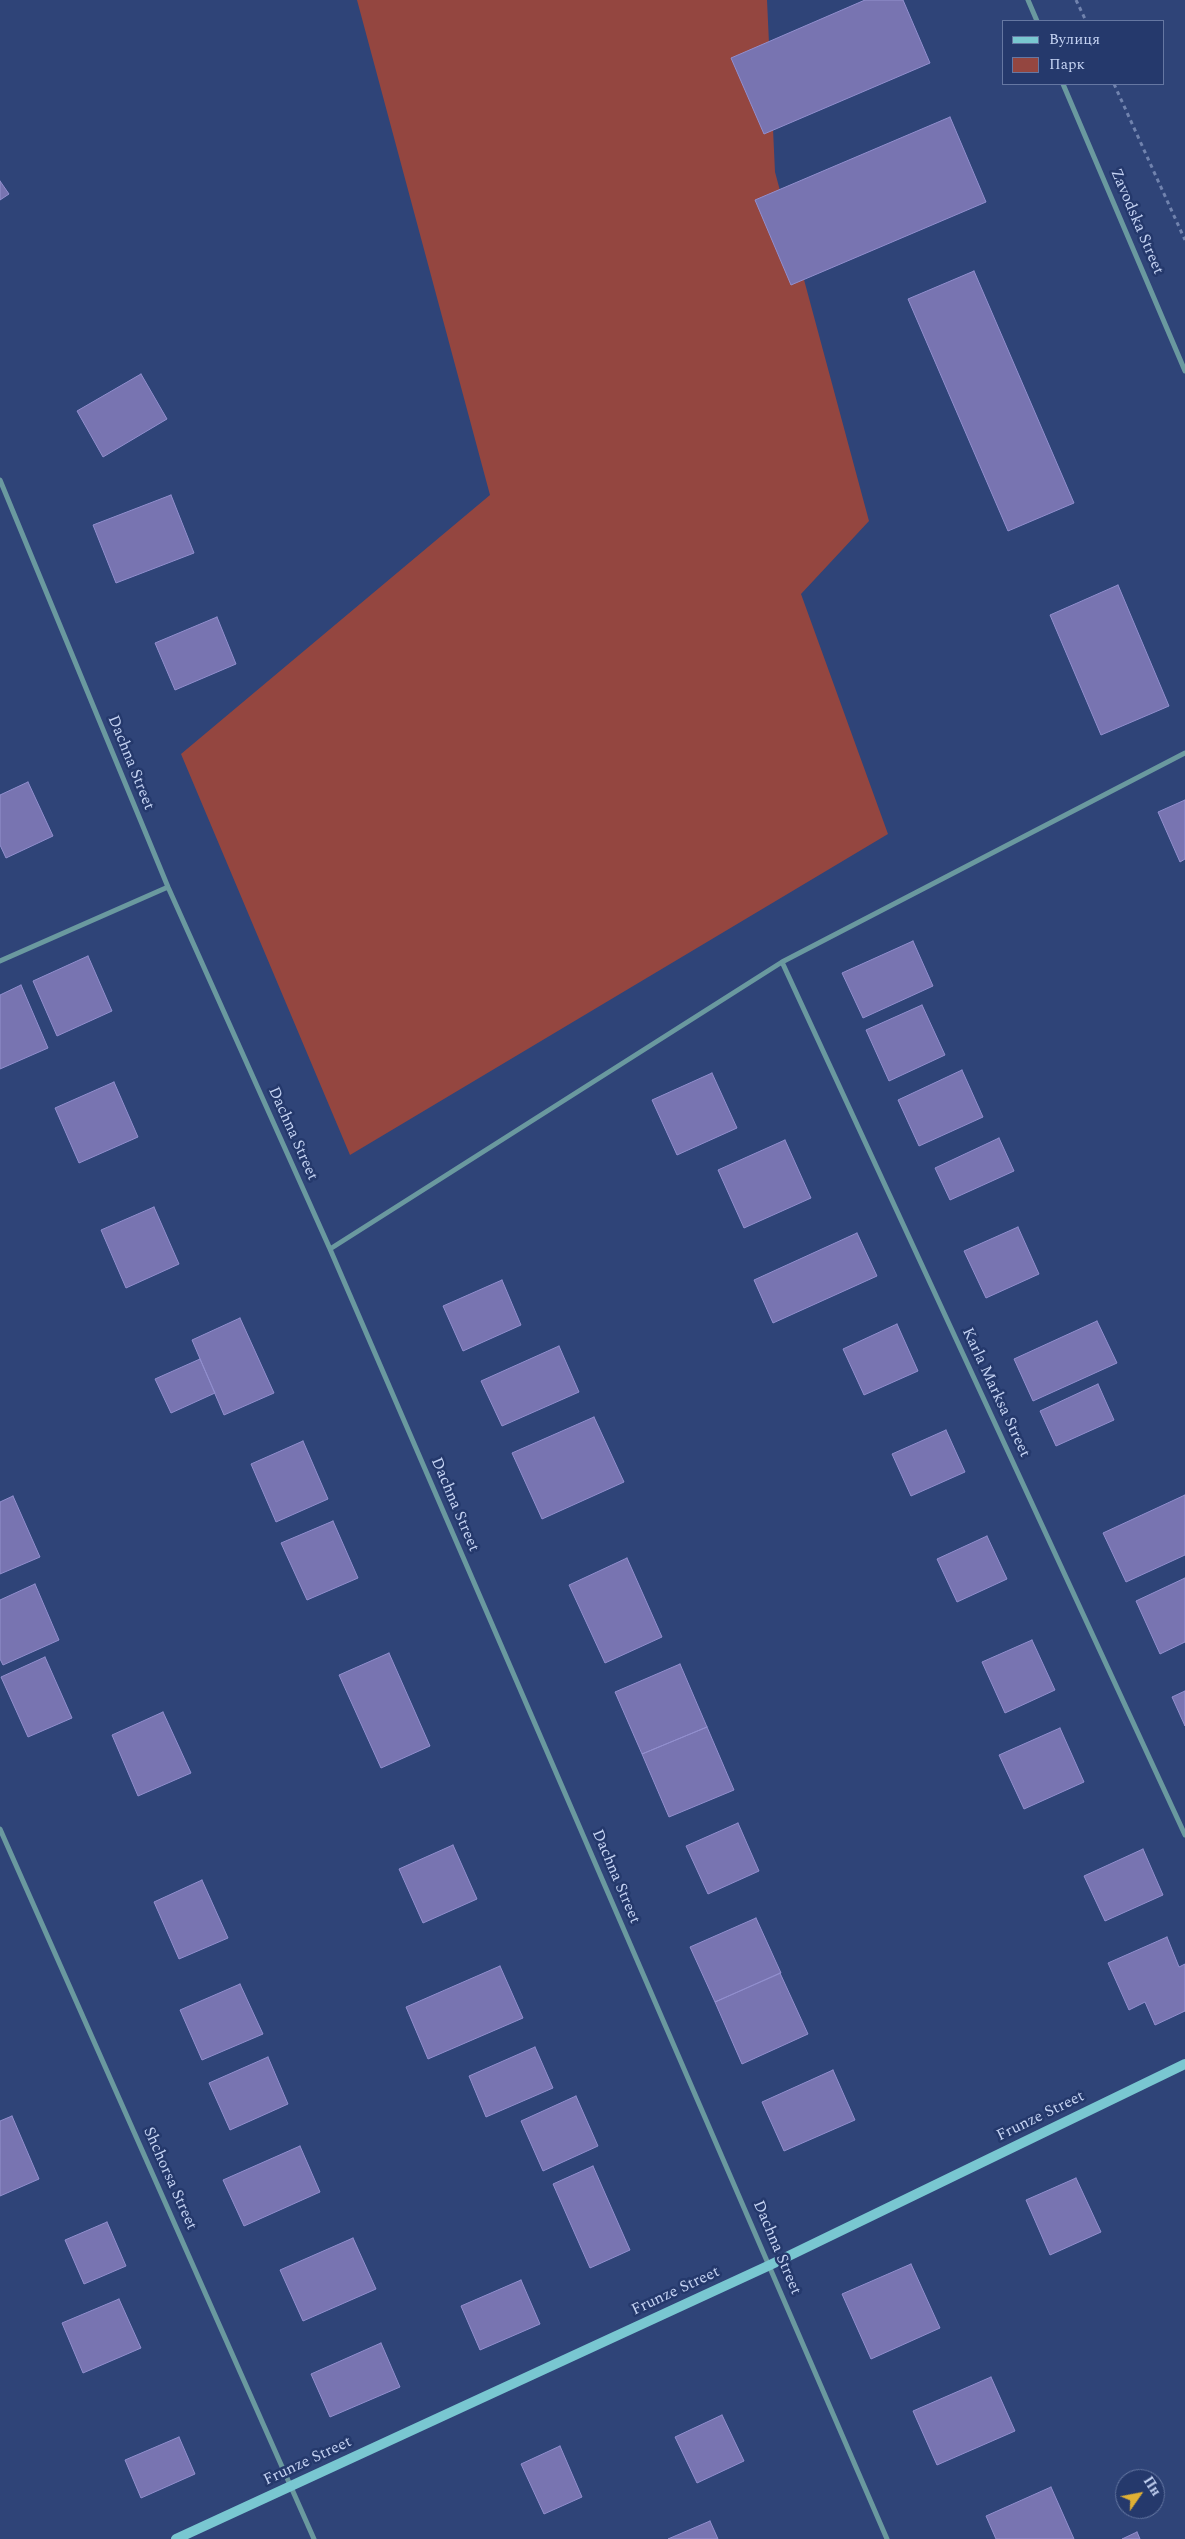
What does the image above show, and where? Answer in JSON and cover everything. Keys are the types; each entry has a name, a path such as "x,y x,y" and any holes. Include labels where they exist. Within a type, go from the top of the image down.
{"street":[{"path":"1028,0 1036,20"},
{"name":"Zavodska Street","path":"1063,85 1185,371"},
{"name":"Dachna Street","path":"0,480 168,887 330,1249 887,2539"},
{"path":"330,1249 782,962 1185,752"},
{"path":"0,961 168,887"},
{"name":"Karla Marksa Street","path":"782,962 1185,1835"},
{"name":"Shchorsa Street","path":"0,1829 314,2539"},
{"name":"Frunze Street","path":"176,2539 770,2265 1185,2064"}],"path":[{"path":"1076,0 1086,20"},
{"path":"1114,85 1185,240"}],"green space":[{"path":"357,0 767,0 775,172 869,521 801,594 888,834 350,1155 181,754 490,495"}],"building":[{"path":"865,0 903,0 930,63 764,134 731,58"},
{"path":"950,117 986,202 791,285 755,200"},
{"path":"0,181 9,194 0,200"},
{"path":"974,271 1074,503 1008,531 908,299"},
{"path":"141,374 167,419 103,457 77,411"},
{"path":"171,495 194,553 116,583 93,525"},
{"path":"1118,585 1169,706 1101,735 1050,615"},
{"path":"217,617 236,664 175,690 155,643"},
{"path":"28,782 53,836 6,858 0,845 0,795"},
{"path":"1185,800 1185,859 1180,862 1158,812"},
{"path":"913,941 933,986 863,1018 842,973"},
{"path":"88,956 112,1011 57,1036 33,981"},
{"path":"21,985 48,1048 0,1069 0,995"},
{"path":"922,1005 945,1055 889,1081 866,1030"},
{"path":"962,1070 983,1117 919,1146 898,1100"},
{"path":"712,1073 737,1128 677,1155 652,1100"},
{"path":"114,1082 138,1137 79,1163 55,1108"},
{"path":"999,1138 1014,1171 950,1200 935,1168"},
{"path":"785,1140 811,1198 744,1228 718,1170"},
{"path":"154,1207 179,1264 126,1288 101,1230"},
{"path":"1018,1227 1039,1274 986,1298 964,1251"},
{"path":"857,1233 877,1276 773,1323 754,1280"},
{"path":"502,1280 521,1325 463,1351 443,1306"},
{"path":"240,1318 274,1393 224,1415 192,1340"},
{"path":"1097,1321 1117,1363 1033,1401 1014,1359"},
{"path":"897,1324 918,1371 864,1395 843,1349"},
{"path":"559,1346 579,1392 502,1426 481,1381"},
{"path":"200,1359 215,1393 171,1413 155,1379"},
{"path":"1098,1384 1114,1420 1056,1446 1040,1411"},
{"path":"594,1417 624,1482 542,1519 512,1453"},
{"path":"946,1430 965,1472 911,1496 892,1454"},
{"path":"303,1441 328,1499 276,1522 251,1464"},
{"path":"1185,1495 1185,1555 1126,1582 1103,1533"},
{"path":"13,1496 40,1557 0,1574 0,1502"},
{"path":"333,1521 358,1578 307,1600 281,1543"},
{"path":"987,1536 1007,1579 957,1602 937,1559"},
{"path":"627,1558 662,1637 605,1663 569,1585"},
{"path":"1185,1578 1185,1642 1160,1654 1136,1601"},
{"path":"35,1584 59,1640 3,1665 0,1659 0,1600"},
{"path":"1032,1640 1055,1690 1005,1713 982,1662"},
{"path":"389,1653 430,1746 381,1768 339,1675"},
{"path":"45,1657 72,1718 28,1737 1,1677"},
{"path":"680,1664 707,1727 642,1754 615,1692"},
{"path":"1185,1691 1185,1726 1172,1697"},
{"path":"163,1712 191,1773 138,1796 112,1735"},
{"path":"707,1727 734,1790 669,1817 642,1754"},
{"path":"1060,1728 1084,1782 1024,1809 999,1755"},
{"path":"738,1823 759,1871 708,1894 686,1846"},
{"path":"453,1845 477,1899 423,1923 399,1869"},
{"path":"1143,1849 1163,1895 1105,1921 1084,1876"},
{"path":"202,1880 228,1938 179,1959 154,1902"},
{"path":"756,1918 781,1973 715,2002 690,1947"},
{"path":"1167,1937 1179,1967 1185,1964 1185,2011 1155,2025 1145,2002 1129,2010 1108,1963"},
{"path":"500,1966 523,2018 428,2059 406,2007"},
{"path":"780,1973 808,2034 742,2064 715,2002"},
{"path":"240,1984 263,2034 202,2060 180,2010"},
{"path":"535,2047 553,2088 486,2117 469,2076"},
{"path":"268,2057 288,2104 230,2130 209,2083"},
{"path":"833,2070 855,2120 784,2151 762,2102"},
{"path":"576,2096 598,2146 543,2171 521,2121"},
{"path":"12,2116 39,2179 0,2196 0,2121"},
{"path":"300,2146 320,2192 244,2226 223,2180"},
{"path":"593,2166 630,2250 590,2268 553,2184"},
{"path":"1076,2178 1101,2232 1050,2255 1026,2200"},
{"path":"107,2222 126,2266 84,2284 65,2240"},
{"path":"353,2238 376,2289 303,2321 280,2270"},
{"path":"911,2264 940,2328 871,2359 842,2294"},
{"path":"521,2280 540,2324 480,2350 461,2306"},
{"path":"119,2299 141,2348 83,2373 62,2323"},
{"path":"381,2343 400,2387 330,2417 311,2374"},
{"path":"991,2377 1015,2431 937,2465 913,2411"},
{"path":"722,2415 744,2461 697,2483 675,2437"},
{"path":"179,2437 195,2474 141,2498 125,2460"},
{"path":"560,2446 582,2497 544,2514 521,2464"},
{"path":"1051,2487 1074,2539 996,2539 986,2516"},
{"path":"710,2521 718,2539 668,2539"},
{"path":"1137,2532 1140,2539 1122,2539"}]}
